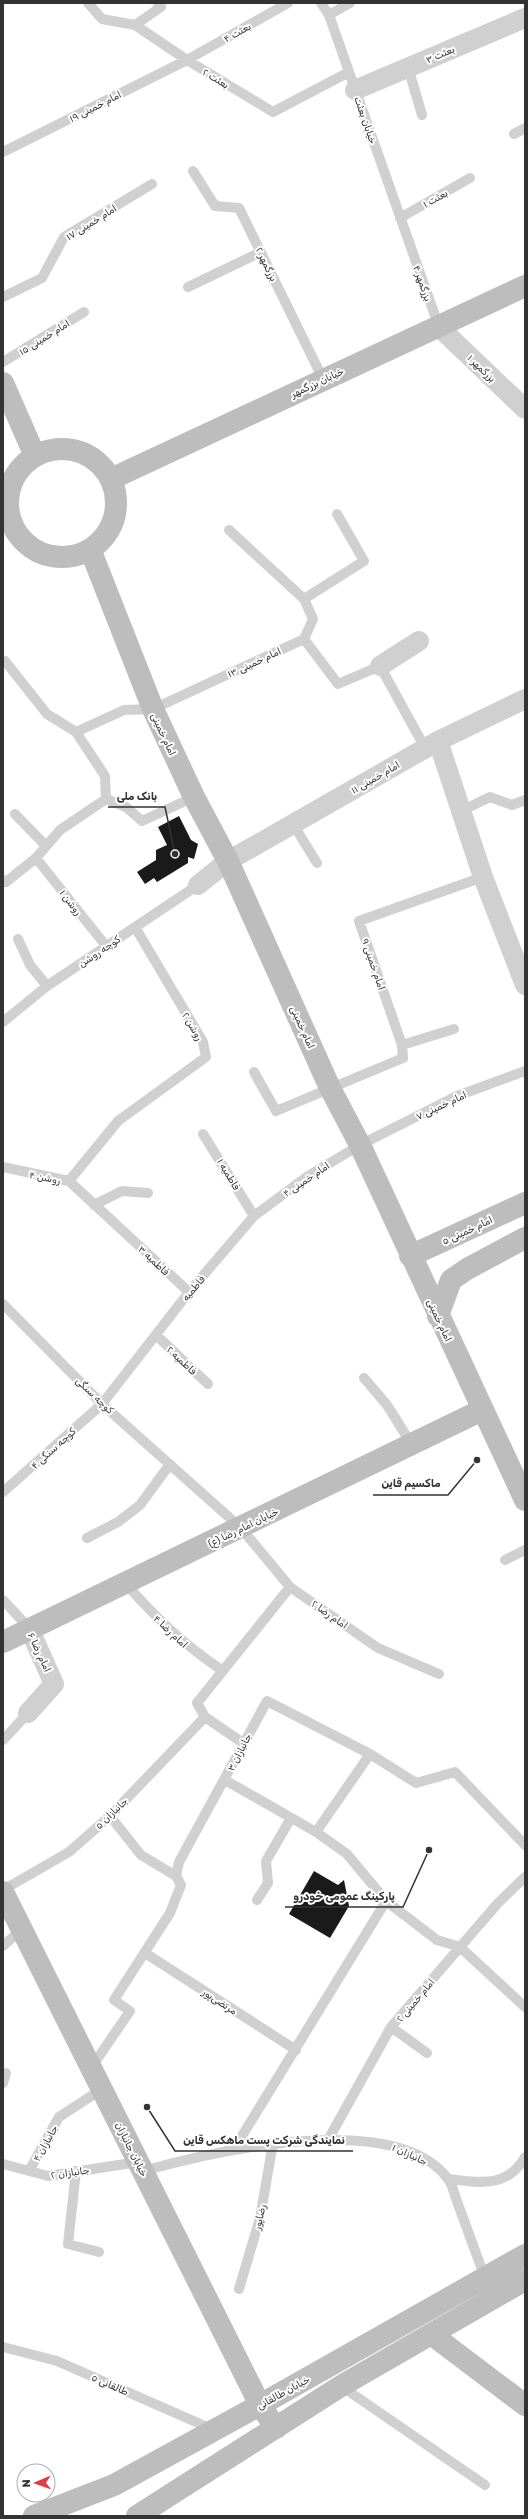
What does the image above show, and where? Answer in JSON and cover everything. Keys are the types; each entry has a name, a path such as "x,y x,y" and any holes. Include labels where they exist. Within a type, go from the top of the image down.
{"main road":[{"name":"خیابان بزرگمهر","path":"111,479 525,286"},
{"path":"3,383 34,456"},
{"path":"59,448 78,451 95,460 111,479 116,504 114,517 102,539 90,549 75,555 60,557 45,554 25,542 7,525 9,493 14,478 22,465 34,456 59,448"},
{"name":"امام خمینی","path":"90,549 153,709 194,797 228,861 330,1088 360,1145 410,1256 525,1500"},
{"name":"امام خمینی ۵","path":"410,1256 525,1203"},
{"path":"438,1316 452,1280 467,1269 525,1238"},
{"name":"خیابان امام رضا (ع)","path":"3,1642 29,1628 240,1528 482,1410"},
{"name":"خیابان جانبازان","path":"3,1891 21,1930 260,2405 276,2428"},
{"name":"خیابان طالقانی","path":"34,2516 114,2485 260,2405 525,2255"},
{"path":"137,2516 341,2386 525,2280"},
{"path":"431,2334 525,2405"}],"street":[{"name":"بعثت ۳","path":"352,81 408,68 525,18"},
{"name":"بزرگمهر ۱","path":"439,327 525,409"},
{"path":"380,666 419,641"},
{"name":"امام خمینی ۱۱","path":"198,884 228,861 431,745 525,699"},
{"path":"431,745 461,811 483,877 525,985"},
{"name":"امام رضا ۶","path":"28,1713 54,1684 29,1628"}],"lane":[{"name":"بعثت ۲","path":"88,3 102,19 135,25 187,60 273,112 352,81"},
{"path":"135,25 160,8 158,3"},
{"name":"بعثت ۴","path":"187,60 288,3"},
{"name":"خیابان بعثت","path":"322,3 329,15 408,238"},
{"path":"329,15 350,3"},
{"name":"امام خمینی ۱۹","path":"3,152 187,60"},
{"path":"408,68 422,115"},
{"path":"514,134 525,128"},
{"name":"بزرگمهر ۲","path":"193,171 215,206 239,208 323,379"},
{"name":"بعثت ۱","path":"400,218 470,178"},
{"name":"امام خمینی ۱۷","path":"3,297 42,278 64,237 152,184"},
{"name":"بزرگمهر ۴","path":"408,238 439,327"},
{"path":"188,287 261,252"},
{"name":"امام خمینی ۱۵","path":"3,362 84,312"},
{"path":"304,599 364,561 336,514"},
{"path":"229,530 304,599 313,619 304,639 338,684 380,666 431,745"},
{"name":"امام خمینی ۱۳","path":"153,709 304,639"},
{"path":"5,661 47,714 76,732 105,776 106,799"},
{"path":"76,732 124,710 153,709"},
{"path":"106,799 126,807 142,821 194,797"},
{"path":"461,811 490,797 512,805 525,800"},
{"path":"3,880 6,882 36,858 60,830 106,799"},
{"path":"15,814 46,846"},
{"path":"293,824 317,864"},
{"name":"روشن ۱","path":"36,858 106,946"},
{"name":"امام خمینی ۹","path":"402,1045 359,921 483,877"},
{"name":"کوچه روشن","path":"3,1022 47,986 198,884"},
{"name":"روشن ۲","path":"69,1181 118,1120 206,1057 203,1042 135,927"},
{"path":"18,938 30,965 47,986"},
{"path":"254,1072 276,1111 403,1058 402,1045 454,1029"},
{"name":"امام خمینی ۷","path":"360,1145 457,1096 525,1071"},
{"name":"فاطمیه ۱","path":"203,1134 254,1216"},
{"name":"امام خمینی ۴","path":"254,1216 308,1176 360,1145"},
{"name":"روشن ۴","path":"3,1167 69,1181 118,1227"},
{"path":"94,1205 122,1191 148,1193"},
{"name":"فاطمیه","path":"134,1362 189,1292 254,1216"},
{"name":"فاطمیه ۳","path":"118,1227 189,1292"},
{"name":"کوچه سنگی","path":"3,1304 102,1404 240,1528"},
{"name":"فاطمیه ۲","path":"156,1335 208,1384"},
{"name":"کوچه سنگی ۴","path":"3,1492 102,1404 134,1362"},
{"path":"364,1378 387,1406 412,1445"},
{"path":"87,1538 118,1522 140,1505 170,1464"},
{"name":"امام رضا ۲","path":"240,1528 290,1587 378,1648 439,1674"},
{"path":"505,1560 525,1550"},
{"name":"امام رضا ۴","path":"125,1583 154,1615 190,1649 223,1671"},
{"path":"243,1743 204,1717 197,1703 290,1587"},
{"path":"3,1600 29,1628"},
{"name":"جانبازان ۳","path":"91,2068 130,2011 114,2000 170,1913 181,1885 176,1876 179,1862 226,1780 243,1743 267,1701 370,1754 416,1783 455,1772 525,1845"},
{"path":"3,1740 28,1713"},
{"name":"جانبازان ۵","path":"3,1891 69,1852 110,1816 204,1717"},
{"path":"316,1832 370,1754"},
{"path":"226,1780 316,1832 347,1854 386,1901 437,1940 460,1947 525,2007"},
{"path":"110,1816 141,1855 176,1876"},
{"path":"257,1900 268,1883 266,1861 291,1818"},
{"name":"امام خمینی ۲","path":"328,2140 392,2027 498,1903 525,1877"},
{"path":"234,2149 386,1901"},
{"path":"3,1946 21,1930"},
{"name":"مرتضی‌پور","path":"145,1952 296,2050"},
{"path":"392,2027 427,2053"},
{"name":"جانبازان ۴","path":"29,2171 59,2117 102,2089"},
{"name":"جانبازان ۱","path":"141,2166 273,2143 328,2140 390,2145 429,2161 449,2179 485,2278"},
{"name":"رضاپور","path":"239,2289 260,2218 273,2143"},
{"path":"449,2179 479,2183 502,2179 518,2170 525,2157"},
{"name":"جانبازان ۲","path":"3,2164 48,2176 76,2171 141,2166"},
{"path":"76,2171 68,2244 99,2252"},
{"name":"طالقانی ۵","path":"3,2347 57,2361 214,2430"},
{"path":"341,2386 485,2485"}],"building":[{"path":"179,816 191,840 198,844 194,859 188,857 188,863 157,882 154,878 145,884 137,872 156,860 156,850 167,845 158,827"},
{"path":"314,1871 338,1885 344,1880 349,1906 330,1938 289,1914"}],"place":[{"name":"بانک ملی","path":"175,854"},
{"name":"ماکسیم قاین","path":"477,1460"},
{"name":"پارکینگ عمومی خودرو","path":"429,1850"},
{"name":"نمایندگی شرکت پست ماهکس قاین","path":"147,2107"}]}
